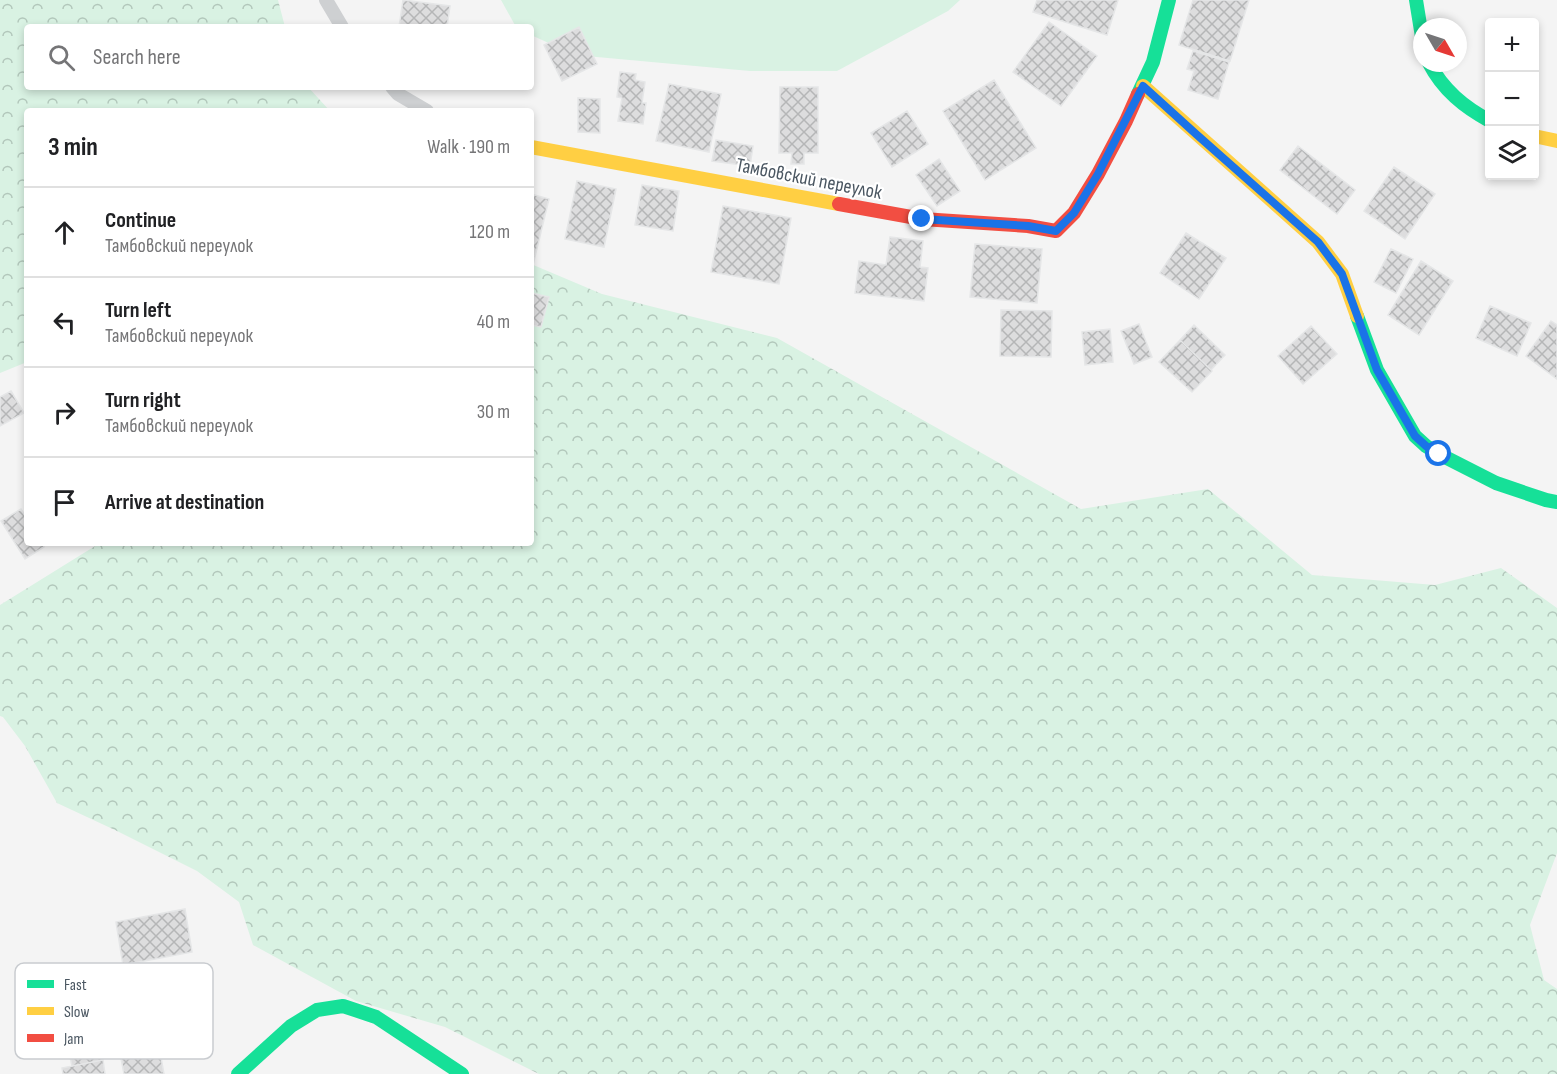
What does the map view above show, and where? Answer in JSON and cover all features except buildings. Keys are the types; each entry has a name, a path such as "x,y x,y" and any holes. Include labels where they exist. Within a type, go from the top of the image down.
{"street":[{"name":"Тамбовский переулок","path":"534,148 922,219 1028,226 1056,231 1074,213 1098,174 1143,86 1153,62 1170,0"},
{"path":"1416,0 1419,18"},
{"path":"1434,72 1462,105 1485,118"},
{"path":"1143,86 1318,242 1342,274 1377,370 1415,436 1439,454 1496,483 1557,502"},
{"path":"1539,137 1557,141"},
{"path":"238,1074 291,1026 317,1010 343,1006 376,1017 462,1074"}],"lane":[{"path":"326,0 340,24"},
{"path":"395,90 422,108"}],"green space":[{"path":"0,0 278,0 284,24 24,24 24,90 311,90 327,108 24,108 24,363 0,373"},
{"path":"501,0 960,0 948,11 837,71 750,71 575,55 534,36 534,24 514,24"},
{"path":"534,265 602,294 777,338 1081,509 1208,489 1312,575 1435,585 1501,568 1557,608 1557,853 1530,925 1544,980 1557,989 1557,1074 539,1074 445,1027 356,1001 253,945 239,902 197,871 57,803 25,746 0,716 0,605 95,546 534,546"}],"traffic: fast":[{"path":"1138,94 1153,62 1169,0"},
{"path":"1416,0 1419,18"},
{"path":"1434,72 1455,97 1485,118"},
{"path":"1357,316 1377,370 1415,436 1439,454 1496,483 1557,502"},
{"path":"238,1074 291,1026 317,1010 343,1006 376,1017 462,1074"}],"traffic: slow":[{"path":"1143,86 1318,242 1342,274 1357,316"},
{"path":"1539,137 1557,141"},
{"path":"534,148 839,204"}],"traffic: jam":[{"path":"839,204 922,219 1028,226 1056,231 1074,213 1098,174 1138,94"}],"route":[{"path":"922,219 1028,226 1056,231 1074,213 1098,174 1143,86 1318,242 1342,274 1377,370 1415,436 1439,454"}]}
